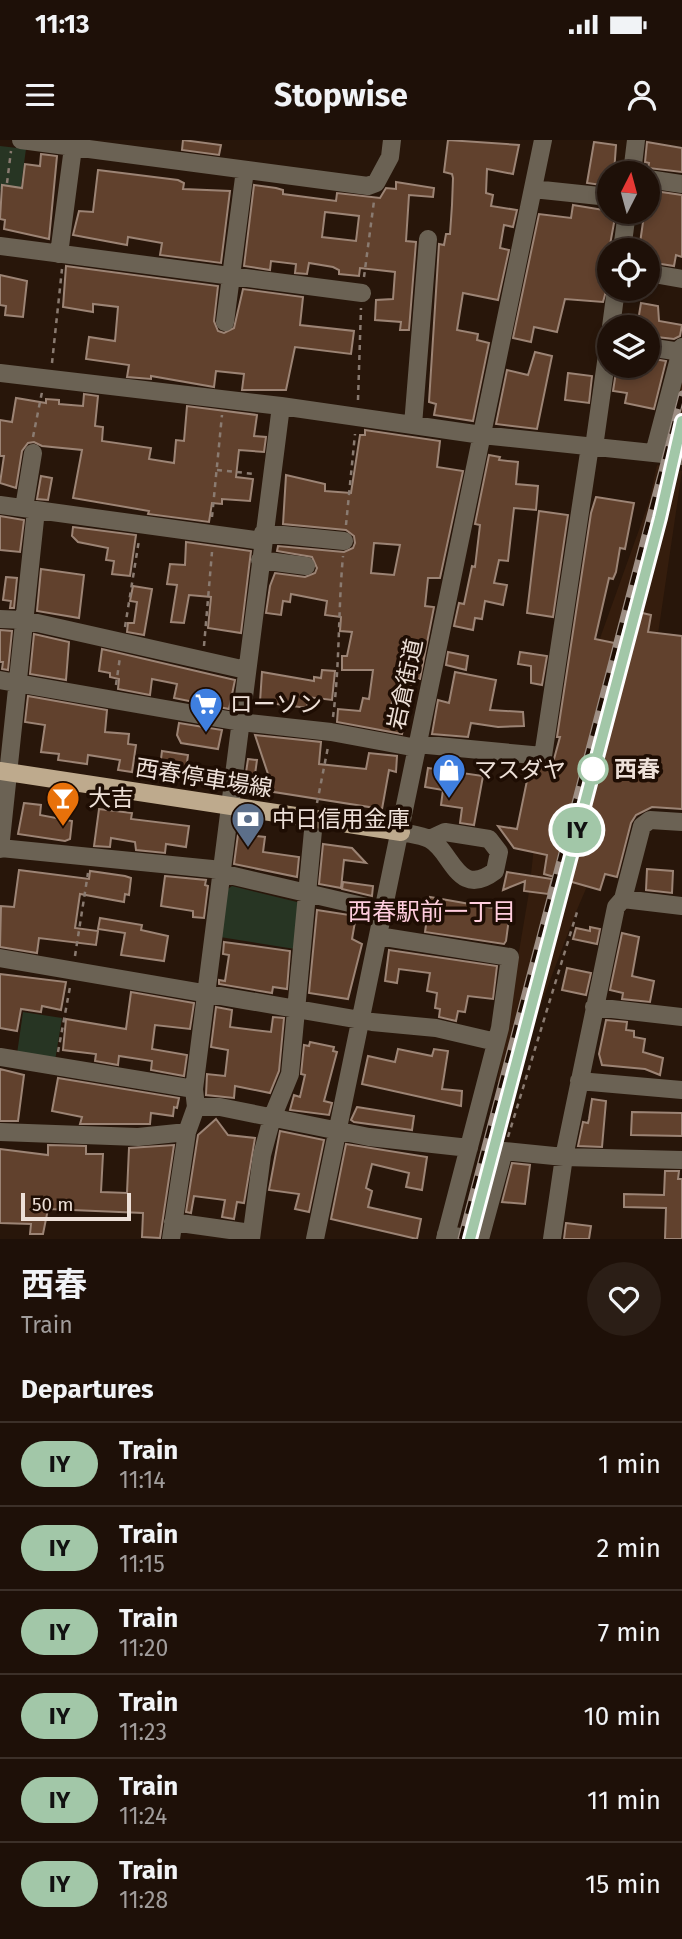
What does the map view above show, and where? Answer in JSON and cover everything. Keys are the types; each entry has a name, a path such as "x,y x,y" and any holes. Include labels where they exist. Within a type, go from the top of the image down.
{"main road":[{"name":"西春停車場線","path":"4,772 230,807 315,812 401,832"}],"street":[{"path":"21,140 73,144 369,186 376,183 390,157 392,140"},
{"name":"岩倉街道","path":"316,1239 543,140"},
{"path":"633,161 636,140"},
{"path":"61,255 73,144"},
{"path":"225,322 245,170"},
{"path":"660,181 682,184"},
{"path":"533,189 597,196"},
{"path":"413,425 428,239"},
{"path":"0,246 362,293"},
{"path":"660,275 682,279"},
{"path":"654,453 681,350 660,348"},
{"path":"0,373 281,406 482,435 682,456"},
{"path":"9,681 240,722 331,732 417,746 543,756 603,378"},
{"path":"281,406 246,670 195,1098 172,1231 251,1236 262,1155 271,1118 290,1074 305,892 315,812"},
{"path":"33,453 24,620 9,681 0,849 222,872 384,911"},
{"path":"0,505 212,534 344,541"},
{"path":"260,560 306,566"},
{"path":"0,619 24,620 246,670"},
{"path":"552,1239 564,1157 616,907 623,900 642,826 650,820 682,822"},
{"path":"401,832 430,839"},
{"path":"623,900 680,901"},
{"path":"378,936 510,957 496,1042 446,1236 468,1239"},
{"path":"0,958 286,1005 360,1020 436,1028 496,1042"},
{"path":"594,1007 682,1017"},
{"path":"0,1057 195,1098 220,1107 338,1132 469,1148"},
{"path":"579,1081 682,1090"},
{"path":"0,1132 138,1137 187,1132"},
{"path":"480,1239 504,1152 564,1157 682,1160"}],"path":[{"path":"7,183 12,140"},
{"path":"33,453 47,379 61,255"},
{"path":"203,660 224,399"},
{"path":"315,812 331,732 339,670 337,624 357,417"},
{"path":"217,470 272,476"},
{"path":"113,699 141,524"},
{"path":"504,1152 577,912"}],"shaded area":[{"path":"682,362 682,445 661,442"},
{"path":"657,465 682,471 634,797 597,863 576,912 540,1007 517,1088 497,1082 529,892 534,847 525,825 538,761 554,759 555,753 562,755 581,691 649,502"}],"green space":[{"path":"0,146 26,149 20,193 0,190"},
{"path":"232,886 297,902 300,906 295,949 220,937 225,891"},
{"path":"23,1012 62,1018 55,1061 17,1054"}],"building":[{"path":"183,140 221,145 219,155 182,150"},
{"path":"448,140 519,145 513,174 487,169 486,193 493,195 491,206 517,210 513,227 504,225 500,248 509,250 498,300 463,293 457,330 478,334 477,340 489,343 473,421 434,415 436,404 429,402 439,244 444,245 446,234 450,234 453,178 452,174 444,172"},
{"path":"594,142 616,145 615,161 597,161 597,184 587,183"},
{"path":"647,142 682,148 682,172 660,169 660,161 645,161"},
{"path":"41,154 57,156 49,239 4,229 5,220 0,219 2,185 22,188 25,164 40,166"},
{"path":"98,170 178,180 184,183 183,189 230,191 221,263 160,255 162,243 128,237 127,245 73,235 79,211 93,212"},
{"path":"396,182 434,188 433,197 409,195 406,241 416,242 409,330 400,330 401,322 375,320 376,300 393,299 395,272 360,268 359,276 339,274 339,270 333,267 309,263 307,274 295,273 296,264 271,261 270,270 244,266 254,185 283,190 283,194 336,201 337,193 380,198 386,188 396,189","holes":["325,212 359,216 356,241 322,237"]},
{"path":"660,192 682,195 682,257 676,255 674,266 660,264 660,238 641,238 643,224 660,224"},
{"path":"573,205 597,209 597,224 614,224 611,238 597,238 597,301 603,302 565,299 557,332 534,327 531,342 513,338 539,214 571,218"},
{"path":"66,266 218,286 214,321 218,331 224,333 234,328 243,289 303,297 300,325 354,331 351,354 295,347 286,390 242,390 244,374 216,371 214,387 151,376 151,379 127,377 129,365 86,359 89,337 115,341 118,307 93,304 93,312 63,307"},
{"path":"0,275 27,281 23,317 5,315 6,306 0,305"},
{"path":"641,303 658,306 659,315 639,315"},
{"path":"660,321 682,325 680,336 674,339 660,337"},
{"path":"535,352 552,356 537,429 496,424 507,370 528,375"},
{"path":"660,360 666,361 654,409 625,403 627,393 613,391 615,378 660,378"},
{"path":"568,373 592,376 589,403 565,400"},
{"path":"84,394 98,396 95,426 103,427 102,441 151,448 149,459 174,463 176,440 184,441 187,406 257,415 254,436 266,437 264,452 239,450 236,477 253,479 250,501 222,499 222,504 212,503 209,522 148,514 149,511 73,498 82,450 42,446 34,442 28,443 22,451 16,488 0,483 4,456 0,456 0,420 12,422 16,398 46,403 46,399 59,400 59,404 83,406"},
{"path":"365,430 440,441 437,467 463,471 440,578 428,578 425,606 434,607 420,679 412,678 410,696 393,696 389,717 405,720 402,734 337,722 338,709 360,711 363,698 369,699 373,670 342,670 342,656 347,656 352,632 340,631 341,617 325,615 327,601 291,594 290,602 283,601 281,615 266,613 275,573 305,577 315,573 317,568 312,557 277,551 278,546 344,552 353,548 355,543 354,536 346,530 283,524 286,475 325,484 325,491 351,493 360,435 365,435","holes":["374,543 400,545 394,575 371,573"]},
{"path":"489,455 500,457 499,460 518,462 516,484 538,486 536,510 514,508 508,561 499,560 494,583 507,585 503,605 485,601 482,619 475,618 473,630 454,626 459,603 464,604 472,566 475,567 480,525 475,524"},
{"path":"41,476 52,478 48,500 37,499"},
{"path":"596,497 634,503 625,549 620,548 616,572 613,579 609,578 595,639 629,646 638,612 651,615 648,632 682,636 682,809 652,807 636,815 631,823 617,877 605,874 600,890 544,874 547,855 514,848 498,826 517,829 530,766 547,767 554,759 560,737 557,737 591,513"},
{"path":"539,511 568,515 553,617 527,613"},
{"path":"0,516 24,520 20,552 0,550"},
{"path":"73,527 136,535 130,576 112,574 114,561 106,560 108,548 78,542 72,536"},
{"path":"186,542 251,551 241,633 208,628 211,597 189,595 184,623 171,622 177,585 167,584 170,564 185,565"},
{"path":"41,569 84,575 79,618 37,611"},
{"path":"6,577 17,578 14,608 10,608 11,601 3,600"},
{"path":"133,586 152,589 144,635 127,632 128,623 134,623 137,602 130,601"},
{"path":"0,630 12,631 8,670 2,669 3,662 0,662"},
{"path":"34,634 69,642 66,680 30,674"},
{"path":"102,649 235,680 229,709 174,698 177,684 152,679 150,695 118,689 119,679 110,677 110,673 99,671"},
{"path":"448,652 468,656 466,670 446,665"},
{"path":"520,652 547,656 542,685 531,683 531,666 518,664"},
{"path":"322,670 335,671 332,700 308,697 307,708 260,702 262,672 314,681 314,677 321,678"},
{"path":"455,672 496,680 490,710 523,712 524,726 498,727 471,723 468,737 432,734 438,700 449,703"},
{"path":"28,696 107,710 105,732 129,734 128,744 136,745 132,772 118,770 120,760 88,755 87,764 58,760 59,754 41,752 45,725 25,722"},
{"path":"179,723 222,730 218,749 181,743 177,735"},
{"path":"255,735 321,742 319,764 366,769 369,753 397,756 396,772 389,770 382,809 274,792"},
{"path":"162,751 188,755 185,778 159,775"},
{"path":"248,759 257,760 252,796 244,786"},
{"path":"428,768 483,776 474,825 460,823 462,808 441,805 443,790 425,787"},
{"path":"24,803 41,805 40,815 72,821 70,839 65,841 18,834"},
{"path":"99,809 132,813 131,819 189,826 186,847 166,844 165,853 136,850 135,842 111,838 110,847 94,846"},
{"path":"238,834 265,837 263,852 299,857 297,877 234,864"},
{"path":"323,844 352,848 366,863 344,860 341,888 319,884"},
{"path":"647,869 673,871 672,893 646,890"},
{"path":"19,870 89,879 90,871 125,876 131,878 129,895 125,894 124,902 80,894 75,928 98,931 96,945 39,938 37,953 0,947 1,906 14,907"},
{"path":"507,872 552,879 548,894 524,891 525,881 503,890"},
{"path":"165,876 206,880 205,885 208,886 204,918 193,917 193,911 161,906"},
{"path":"343,882 373,886 372,896 342,889"},
{"path":"430,897 510,911 506,941 504,944 425,932"},
{"path":"317,910 356,916 352,939 362,944 348,999 309,993"},
{"path":"100,918 142,925 141,930 168,936 164,961 121,955 125,933 98,929"},
{"path":"590,927 600,929 597,944 573,939 576,928 590,931"},
{"path":"622,933 639,937 632,976 654,981 650,1002 622,999 623,993 610,990"},
{"path":"224,942 290,951 287,989 273,987 272,993 219,984 219,980 225,981 229,955 223,954"},
{"path":"389,950 497,966 493,999 468,996 465,1012 458,1011 456,1021 439,1017 440,1009 435,1008 437,993 427,991 430,973 399,969 397,983 385,981"},
{"path":"567,968 591,973 586,995 562,990"},
{"path":"0,974 66,982 61,1010 42,1006 41,1012 21,1009 17,1031 0,1028"},
{"path":"131,992 194,1003 190,1029 155,1025 152,1049 187,1055 184,1076 151,1070 152,1061 119,1056 118,1065 95,1061 96,1054 63,1050 66,1019 126,1029"},
{"path":"216,1007 232,1010 230,1027 271,1032 273,1017 284,1018 279,1071 270,1093 235,1086 234,1098 206,1095 207,1074 225,1076 228,1050 211,1047"},
{"path":"606,1020 627,1022 626,1030 634,1031 634,1037 645,1039 643,1052 663,1058 660,1075 645,1069 602,1065 599,1054"},
{"path":"310,1042 334,1047 333,1051 337,1052 324,1101 332,1103 329,1115 290,1110 294,1095 300,1097 305,1075 301,1074 304,1045 309,1046"},
{"path":"398,1049 432,1056 434,1049 448,1051 442,1089 462,1091 461,1106 362,1084 368,1056 395,1062"},
{"path":"0,1069 24,1075 18,1121 0,1121"},
{"path":"58,1078 179,1098 177,1108 174,1107 173,1116 151,1113 150,1124 80,1124 82,1117 52,1111"},
{"path":"592,1099 606,1101 602,1147 578,1146 583,1122 588,1123"},
{"path":"357,1107 414,1116 412,1130 354,1122 351,1120"},
{"path":"632,1112 682,1113 682,1136 631,1135"},
{"path":"216,1119 228,1135 255,1138 244,1203 237,1202 234,1219 222,1217 225,1200 194,1196 191,1213 186,1212 198,1135"},
{"path":"280,1131 324,1140 309,1212 295,1209 299,1194 269,1190"},
{"path":"346,1144 427,1157 422,1190 406,1187 409,1173 372,1164 366,1188 372,1191 368,1207 421,1219 417,1239 331,1219"},
{"path":"48,1145 86,1146 86,1154 103,1154 101,1192 127,1193 129,1148 174,1145 160,1238 142,1237 143,1213 48,1209 43,1234 30,1234 31,1224 0,1223 0,1149 48,1155"},
{"path":"512,1163 530,1165 525,1204 502,1202"},
{"path":"665,1171 679,1171 678,1179 682,1179 682,1239 665,1239 666,1208 624,1207 624,1194 664,1195"},
{"path":"566,1223 591,1226 589,1239 564,1239"}],"railway":[{"path":"461,1239 682,394"},
{"path":"655,537 667,486"}],"train":[{"name":"IY","path":"470,1239 660,518 682,421"}],"place":[{"name":"ローソン","path":"206,734"},
{"name":"西春","path":"593,769"},
{"name":"マスダヤ","path":"449,800"},
{"name":"大吉","path":"63,828"},
{"name":"中日信用金庫","path":"248,849"}],"district":[{"name":"西春駅前一丁目","path":"432,912"}]}
